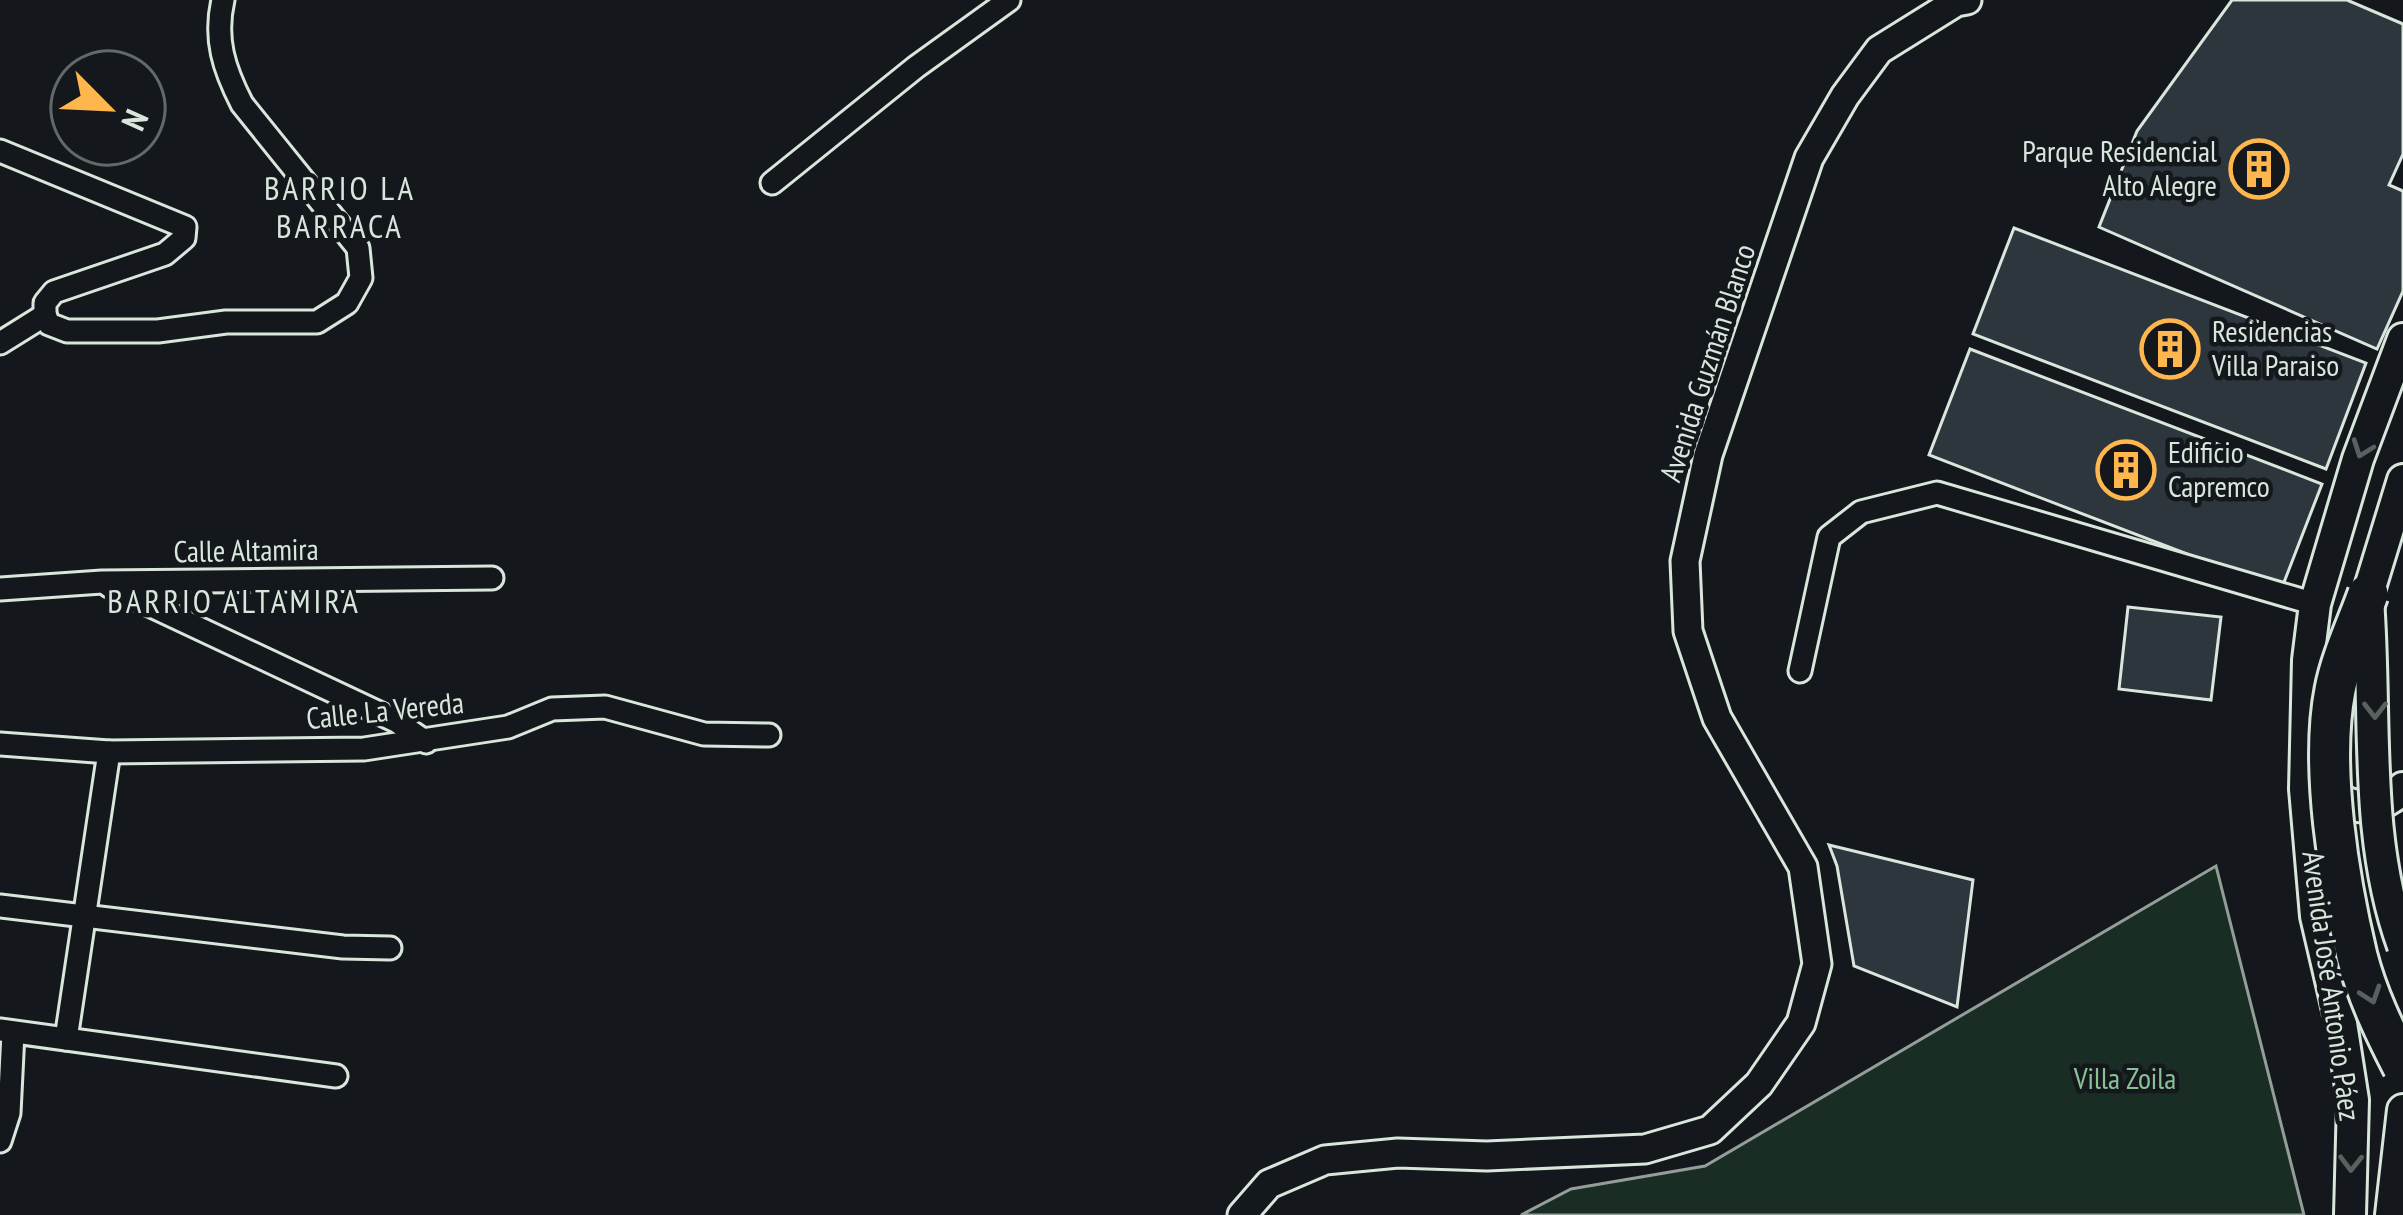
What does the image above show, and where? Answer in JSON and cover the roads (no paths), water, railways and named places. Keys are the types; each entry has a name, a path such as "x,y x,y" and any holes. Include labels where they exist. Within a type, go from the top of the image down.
{"highway":[{"path":"2368,594 2335,689 2332,812 2357,958 2380,1022 2403,1067"}],"main road":[{"name":"Avenida José Antonio Páez","path":"2350,1215 2353,1100 2316,916 2306,789 2314,604 2358,460 2403,339"},
{"path":"2403,480 2368,594 2375,686 2374,807 2391,912 2403,946"},
{"path":"2307,730 2323,786 2341,802 2362,808 2387,804 2403,788"},
{"name":"Avenida José Antonio Páez","path":"2391,1215 2403,1109"}],"street":[{"path":"0,151 185,226 184,238 165,254 55,292 45,303 49,324 67,331 158,332 226,322 317,322 346,303 361,278 358,248 242,104 219,46 223,0"},
{"path":"772,183 1009,0"},
{"name":"Avenida Guzmán Blanco","path":"1242,1215 1269,1184 1325,1160 1398,1153 1486,1156 1645,1149 1710,1130 1759,1084 1801,1023 1817,964 1804,867 1717,718 1688,631 1685,561 1708,455 1809,158 1845,96 1880,50 1956,2 1967,0"},
{"path":"0,343 45,315"},
{"path":"1800,671 1829,537 1862,512 1937,493 2314,604"},
{"name":"Calle Altamira","path":"0,589 102,582 492,578"},
{"path":"102,582 396,722 426,742"},
{"name":"Calle La Vereda","path":"0,744 110,752 364,749 508,727 552,709 605,707 704,734 770,735"},
{"path":"66,1039 110,752"},
{"path":"0,906 344,947 390,948"},
{"path":"0,1141 9,1113 7,1032 336,1076"}],"place":[{"name":"Parque Residencial Alto Alegre","path":"2259,169"},
{"name":"Residencias Villa Paraiso","path":"2170,349"},
{"name":"Edificio Capremco","path":"2126,470"}],"district":[{"name":"BARRIO LA BARRACA","path":"340,207"},
{"name":"BARRIO ALTAMIRA","path":"234,601"}],"park label":[{"name":"Villa Zoila","path":"2125,1079"}]}
